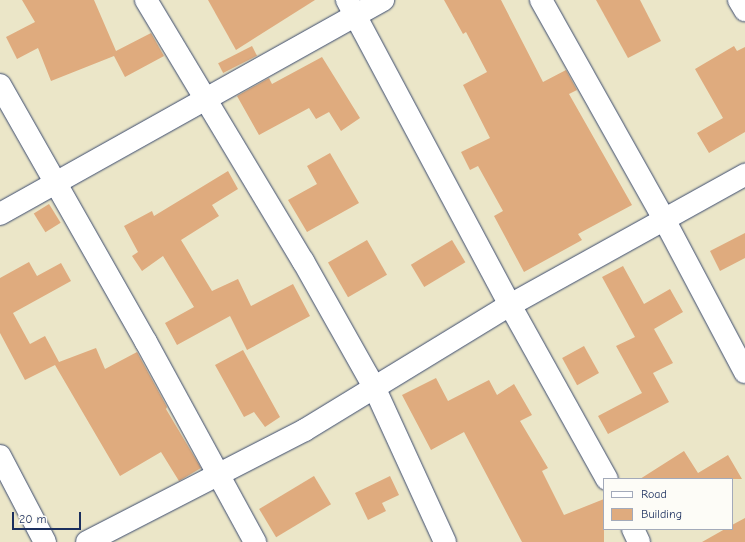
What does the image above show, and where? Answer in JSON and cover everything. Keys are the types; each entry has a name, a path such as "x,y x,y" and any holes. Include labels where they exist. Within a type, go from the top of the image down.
{"street":[{"path":"146,0 303,261 375,389 446,542"},
{"path":"0,214 205,100 351,8 383,0"},
{"path":"542,0 665,221 745,372"},
{"path":"740,0 745,10"},
{"path":"351,8 510,305 606,478"},
{"path":"0,85 219,473 255,542"},
{"path":"87,542 305,430 375,389 510,305 665,221 745,175"},
{"path":"0,456 45,542"},
{"path":"633,530 639,542"}],"building":[{"path":"22,0 94,0 116,51 151,33 164,56 125,77 114,56 51,81 38,48 17,59 6,37 35,22"},
{"path":"208,0 315,0 236,50"},
{"path":"444,0 501,0 543,82 566,70 577,90 569,94 632,205 578,234 582,240 524,272 494,216 503,211 478,166 470,170 461,152 490,138 463,85 487,72 466,32 463,34"},
{"path":"596,0 640,0 661,41 628,58"},
{"path":"252,46 257,56 223,73 218,63"},
{"path":"734,46 737,51 745,47 745,132 709,153 697,133 723,118 695,69"},
{"path":"322,57 360,118 341,131 329,112 316,119 309,108 259,135 237,96 269,78 272,84"},
{"path":"330,153 359,203 307,232 288,200 317,184 307,166"},
{"path":"228,171 238,189 212,205 219,216 181,240 212,291 238,279 251,306 293,284 310,316 247,350 230,316 177,345 165,323 194,307 163,256 142,271 132,256 138,252 124,226 152,211 154,216"},
{"path":"49,204 61,223 45,232 34,214"},
{"path":"745,233 745,258 720,271 710,251"},
{"path":"367,240 387,275 348,297 328,262"},
{"path":"452,240 465,262 424,287 411,265"},
{"path":"29,262 37,276 61,263 71,281 13,313 30,344 45,336 59,362 96,348 105,369 137,352 167,407 166,409 201,468 179,481 161,452 120,476 55,365 25,380 0,333 0,278"},
{"path":"623,266 644,304 670,289 683,312 654,329 673,363 653,373 669,402 608,434 598,416 642,393 616,346 635,337 602,277"},
{"path":"584,346 599,373 577,385 562,358"},
{"path":"243,350 280,417 265,427 254,412 244,417 215,365"},
{"path":"436,378 448,401 489,380 497,395 514,384 532,415 520,421 548,468 542,471 564,515 603,499 604,542 522,542 464,432 431,450 402,395"},
{"path":"684,451 698,473 728,455 742,479 733,478 642,478"},
{"path":"314,476 331,504 276,537 259,509"},
{"path":"390,476 399,495 382,503 386,511 368,520 355,493"},
{"path":"745,518 745,542 702,542 723,530 733,530 733,524"}]}
